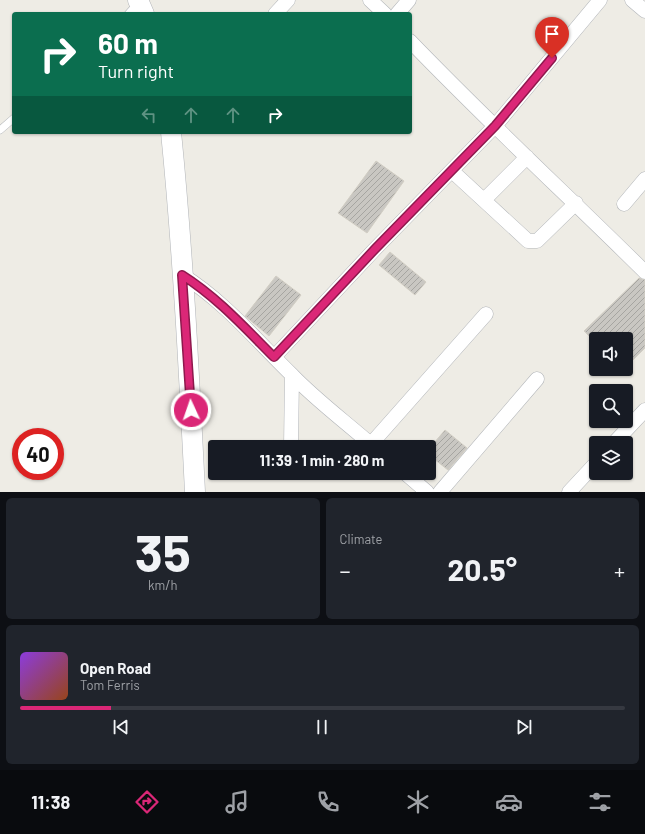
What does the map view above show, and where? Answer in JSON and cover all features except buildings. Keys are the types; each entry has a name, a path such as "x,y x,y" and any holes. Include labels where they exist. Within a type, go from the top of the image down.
{"street":[{"path":"277,12 288,0"},
{"path":"370,0 382,12"},
{"path":"400,12 409,0"},
{"path":"274,357 495,126 600,0"},
{"path":"632,0 645,11"},
{"path":"412,43 645,272"},
{"path":"171,134 188,341 195,492"},
{"path":"484,200 527,157"},
{"path":"452,171 532,242 537,241 576,203"},
{"path":"624,204 645,179"},
{"path":"182,275 199,285 228,311 292,375 366,440"},
{"path":"376,440 486,314"},
{"path":"291,440 292,375"},
{"path":"440,492 537,379"},
{"path":"621,436 645,410"},
{"path":"569,492 589,471"},
{"path":"413,480 427,492"}],"lane":[{"path":"0,130 12,120"}],"route":[{"path":"191,410 188,341 182,275 199,285 228,311 274,357 375,249 495,126 552,58"}]}
